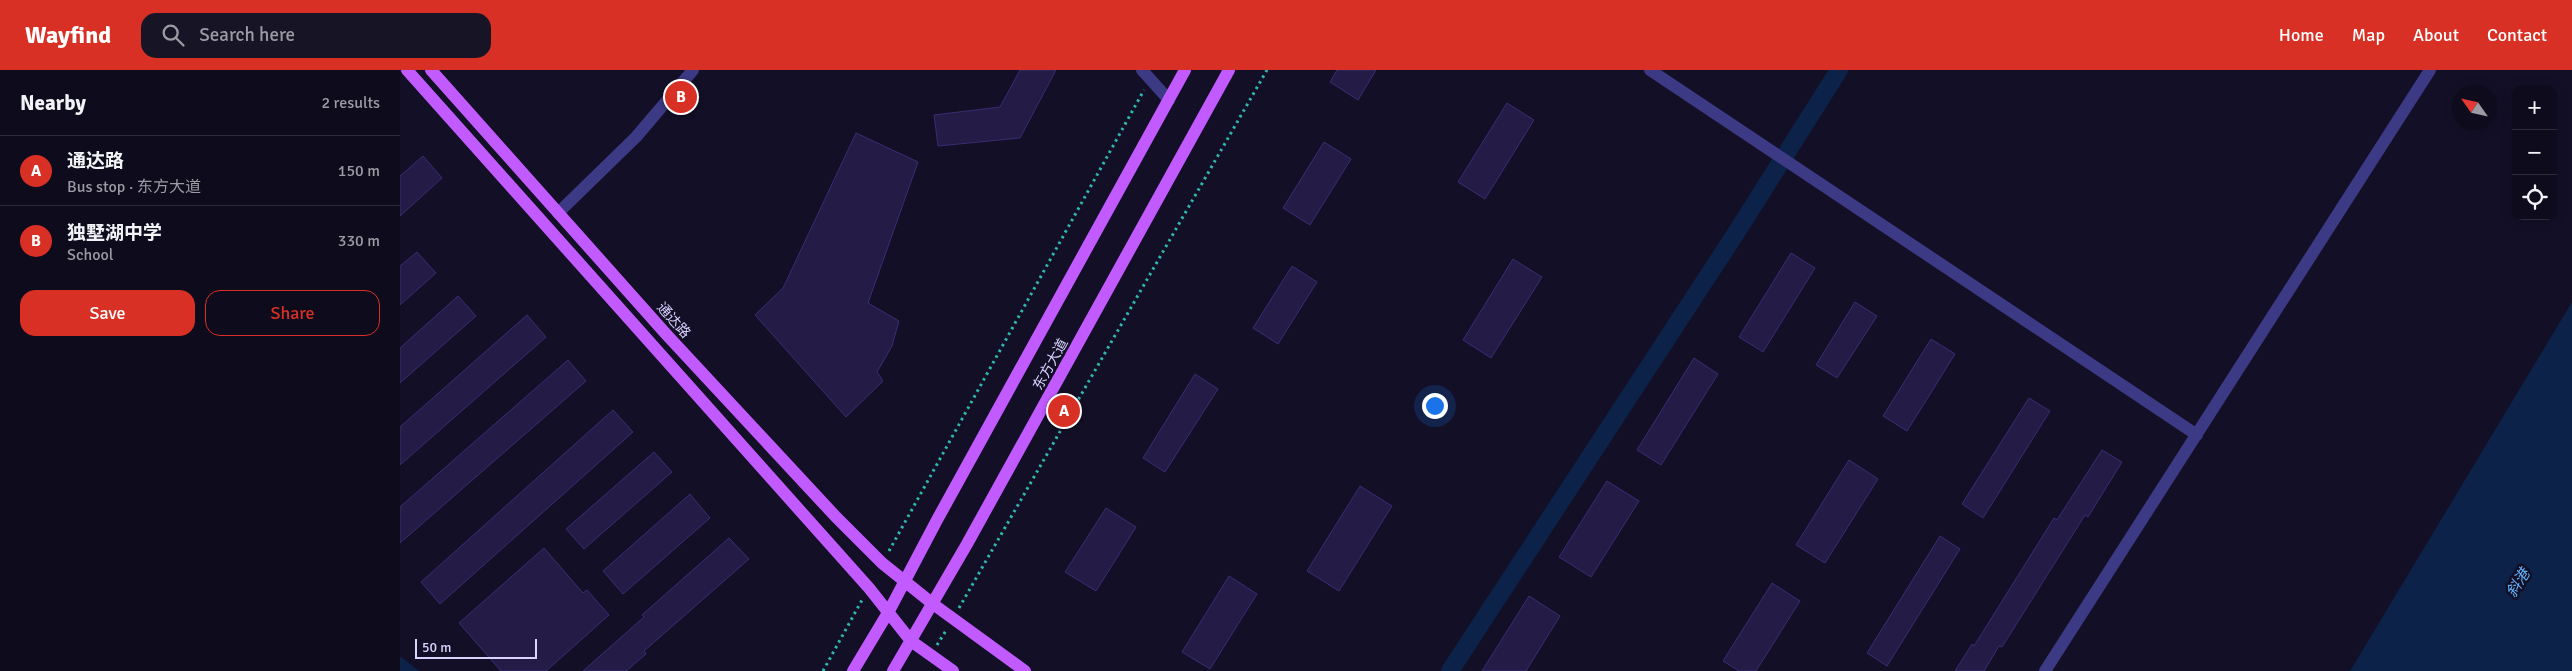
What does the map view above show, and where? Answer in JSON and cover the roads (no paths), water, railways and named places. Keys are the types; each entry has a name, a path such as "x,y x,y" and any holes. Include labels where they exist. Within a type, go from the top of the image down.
{"main road":[{"path":"408,70 869,588 911,641 953,671"},
{"name":"通达路","path":"431,70 673,341 836,517 882,563 933,604 1025,671"},
{"name":"东方大道","path":"854,671 889,612 1185,70"},
{"name":"东方大道","path":"893,671 933,604 1230,70"}],"street":[{"path":"558,213 636,137 693,70"},
{"path":"1650,70 2196,435"},
{"path":"2045,671 2430,70"},
{"path":"1146,74 1169,100"}],"water":[{"name":"斜港","path":"2572,302 2572,671 2350,671"},
{"path":"400,656 419,671 400,671"}],"waterway":[{"path":"1450,671 1736,233 1839,70"}],"place":[{"name":"独墅湖中学","path":"681,97"},
{"name":"通达路","path":"1064,411"}]}
